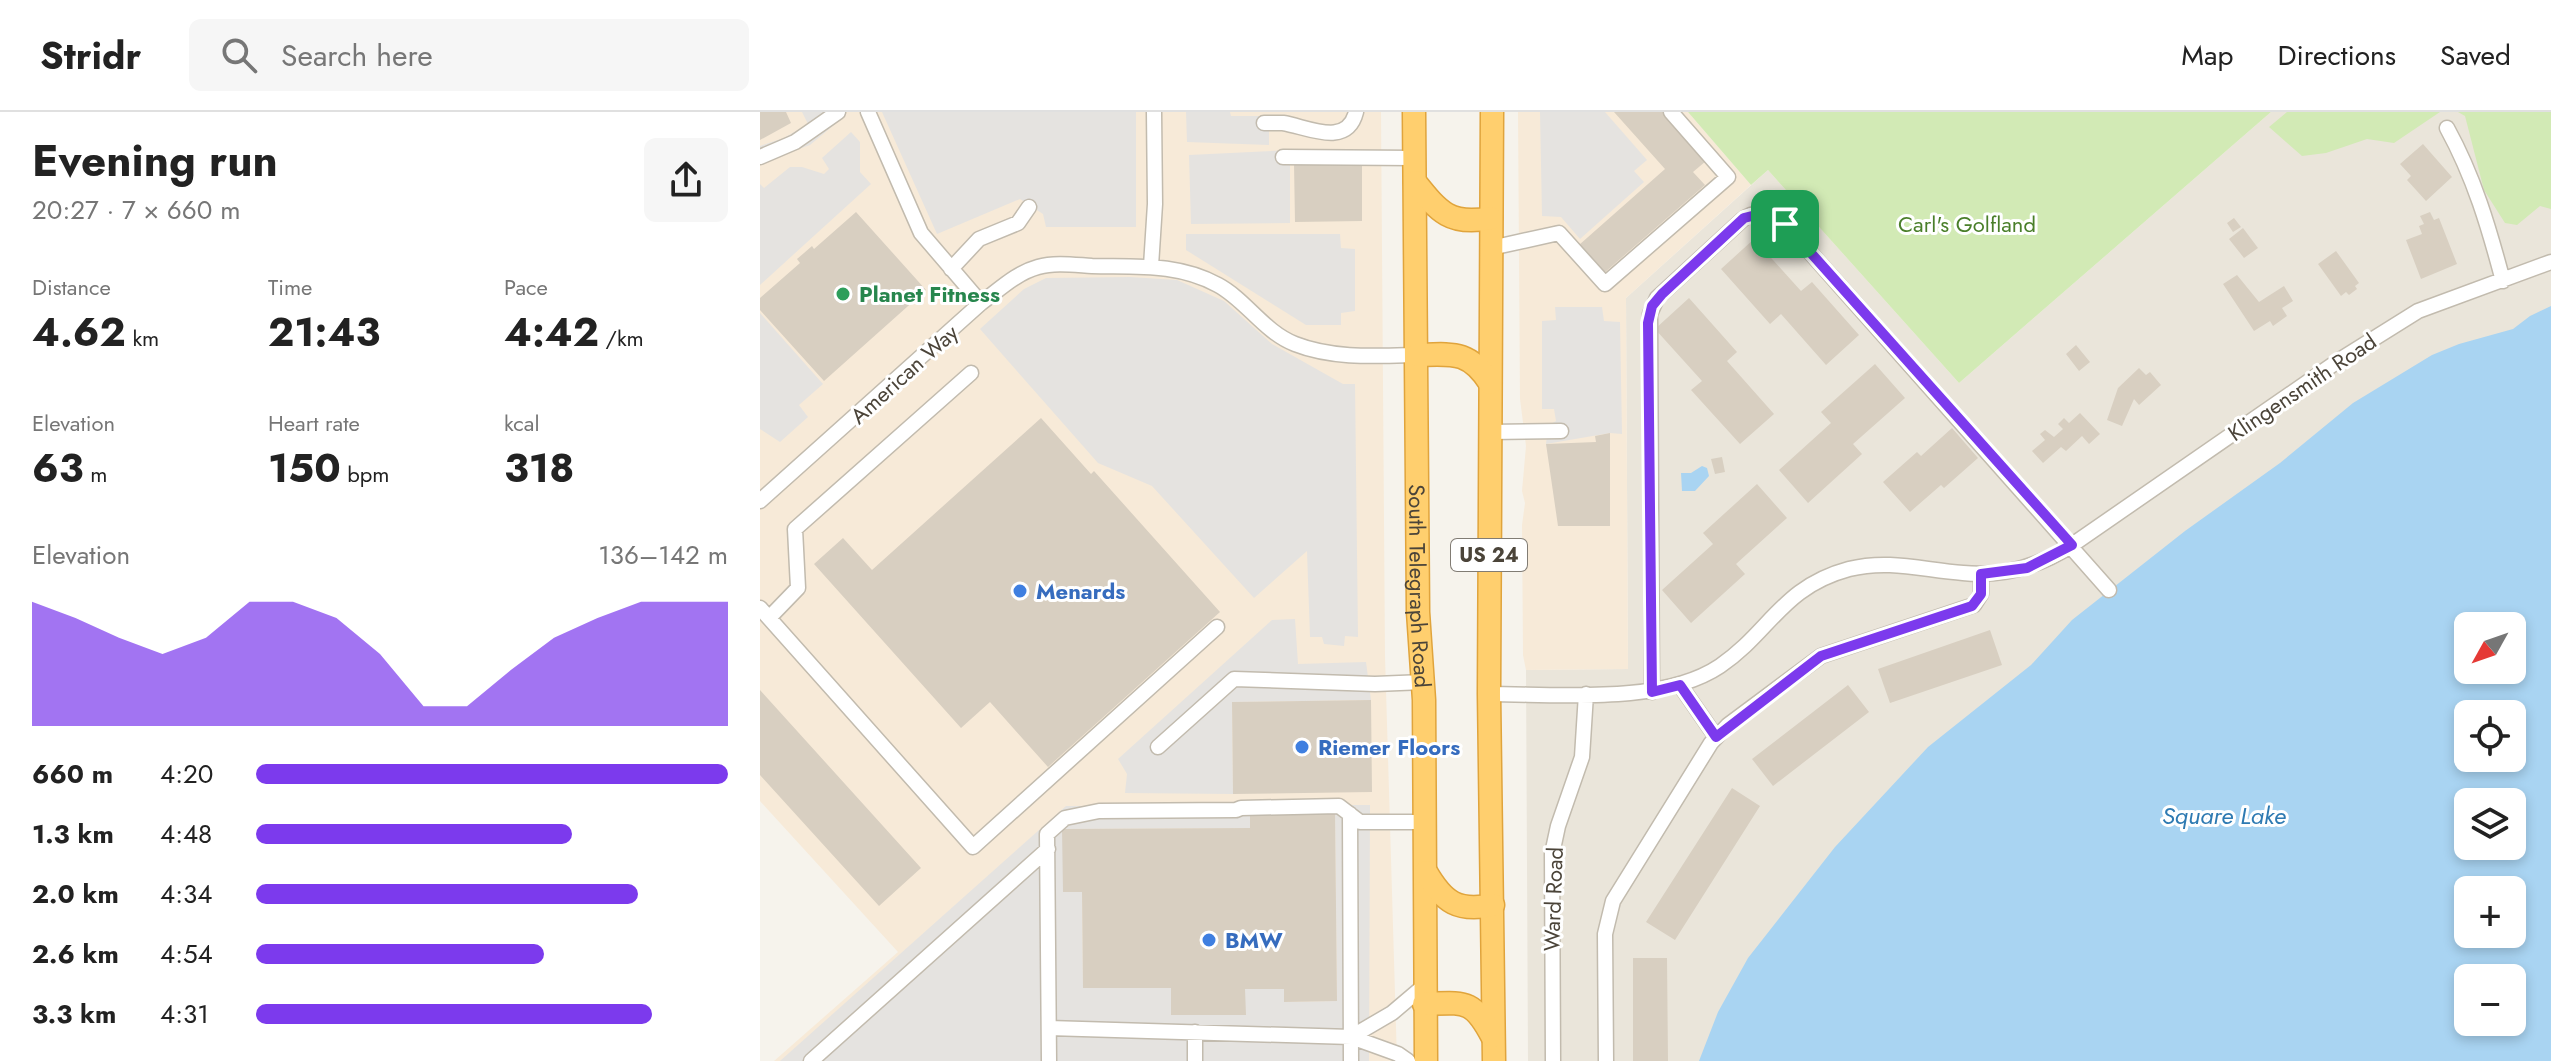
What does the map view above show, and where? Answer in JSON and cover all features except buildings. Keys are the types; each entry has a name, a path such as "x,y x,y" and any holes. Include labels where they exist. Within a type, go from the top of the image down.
{"highway":[{"name":"South Telegraph Road","path":"1414,112 1418,612 1424,682 1426,1061"},
{"name":"US 24","path":"1492,112 1489,694 1494,1061"},
{"path":"1415,182 1435,207 1446,215 1460,220 1491,218"},
{"path":"1417,355 1461,355 1471,360 1490,383"},
{"path":"1426,872 1443,895 1456,904 1469,909 1493,905"},
{"path":"1424,994 1471,1007 1481,1014 1493,1037"}],"street":[{"path":"760,157 795,142 838,112"},
{"path":"868,112 921,233 981,303"},
{"path":"1151,266 1155,204 1154,112"},
{"path":"1264,123 1286,124 1312,132 1339,132 1352,124 1356,112"},
{"path":"1491,248 1559,233 1605,284 1728,177 1671,112"},
{"path":"2447,128 2461,154 2487,221 2503,281"},
{"path":"1283,157 1414,158"},
{"path":"951,269 979,239 1018,223 1029,207"},
{"path":"1652,692 1650,314 1662,294 1750,215 1768,214 1785,224 2109,590"},
{"name":"Klingensmith Road","path":"1489,694 1652,692 1680,685 1721,666 1793,596 1839,572 1898,564 1981,574 2027,568 2072,545 2325,370 2418,311 2551,262"},
{"name":"American Way","path":"760,501 981,303 1018,276 1038,267 1058,264 1151,266 1194,274 1220,286 1256,318 1294,344 1332,353 1417,355"},
{"path":"971,373 795,529 798,588 764,613 973,847 1217,627"},
{"path":"1490,432 1561,431"},
{"path":"1606,1061 1607,914 1716,737 1821,656 1974,605 1981,594 1981,574"},
{"path":"1158,747 1234,679 1375,684 1424,682"},
{"path":"1680,685 1716,737"},
{"name":"Ward Road","path":"1553,1061 1552,854 1582,757 1586,694"},
{"path":"1049,1061 1047,834 1065,818 1099,811 1339,806 1360,822 1425,822"},
{"path":"1350,814 1351,1061"},
{"path":"811,1061 1048,849"},
{"path":"1351,1037 1424,994"},
{"path":"1049,1028 1351,1037 1398,1054 1408,1061"},
{"path":"1195,1032 1195,1061"}],"shaded area":[{"path":"760,112 1381,112 1385,656 1397,1061 774,1061 898,952 760,801"},
{"path":"802,112 845,112 846,115 810,145 760,163 760,146 784,138 808,124"},
{"path":"882,112 1136,112 1136,227 1046,227 1043,214 1020,199 937,234"},
{"path":"1186,112 1269,116 1269,145 1187,142"},
{"path":"1518,112 1688,112 1751,185 1626,298 1628,669 1526,670 1523,655 1522,525 1525,503 1522,491 1526,446 1520,399"},
{"path":"1540,112 1605,112 1647,160 1634,171 1644,182 1580,239 1561,217 1542,216"},
{"path":"2271,112 2551,112 2551,1040 2526,1000 2526,964 2498,964 2482,948 2526,948 2526,876 2454,876 2454,920 2316,782 2013,1061 1528,1061 1526,670 1628,669 1626,298 1768,170 1959,383"},
{"path":"851,132 860,142 860,172 871,184 760,285 760,184 764,188 790,167 802,167 824,174 829,169 822,158"},
{"path":"1290,150 1290,223 1191,224 1189,155"},
{"path":"1186,234 1340,234 1341,248 1355,249 1355,311 1341,313 1341,325 1306,325 1186,250"},
{"path":"1046,278 1177,280 1224,301 1272,344 1343,384 1355,384 1358,637 1345,636 1344,646 1324,644 1322,637 1310,637 1307,551 1254,598 1152,486 1098,463 980,329 1024,289"},
{"path":"1555,307 1602,307 1604,321 1620,322 1622,434 1610,433 1546,444 1548,426 1556,421 1554,409 1542,409 1542,321 1556,320"},
{"path":"760,313 823,384 799,405 808,417 780,442 760,429"},
{"path":"1295,619 1298,664 1366,662 1371,700 1232,702 1233,794 1125,793 1127,774 1118,759 1272,620"},
{"path":"1370,805 1369,1061 780,1061 1066,806","holes":["1335,811 1337,1001 1285,1002 1284,989 1245,989 1245,1015 1171,1015 1171,988 1083,988 1082,892 1063,892 1063,829 1250,828"]}],"green space":[{"name":"Carl's Golfland","path":"1688,112 2271,112 1959,383 1768,170 1751,185"},
{"path":"2287,112 2440,112 2394,143 2367,139 2326,153 2302,156 2269,127"},
{"path":"2458,112 2551,112 2551,209 2540,206 2517,225 2505,223 2484,190 2465,116"}],"water":[{"name":"Square Lake","path":"2551,306 2551,1061 1699,1061 1718,1012 1748,958 1835,847 1928,747 2031,665 2072,620 2185,531 2280,463 2353,403 2432,355 2513,329"},
{"path":"1702,466 1707,468 1709,476 1695,491 1682,491 1681,473 1691,473"}],"place":[{"name":"Planet Fitness","path":"843,294"},
{"name":"Menards","path":"1020,591"},
{"name":"Riemer Floors","path":"1302,747"},
{"name":"BMW","path":"1209,940"}],"route":[{"path":"1764,213 1785,224 2072,545 2027,568 1981,574 1981,594 1972,606 1821,656 1716,737 1680,685 1652,692 1648,323 1657,298 1744,218 1764,213"}]}
